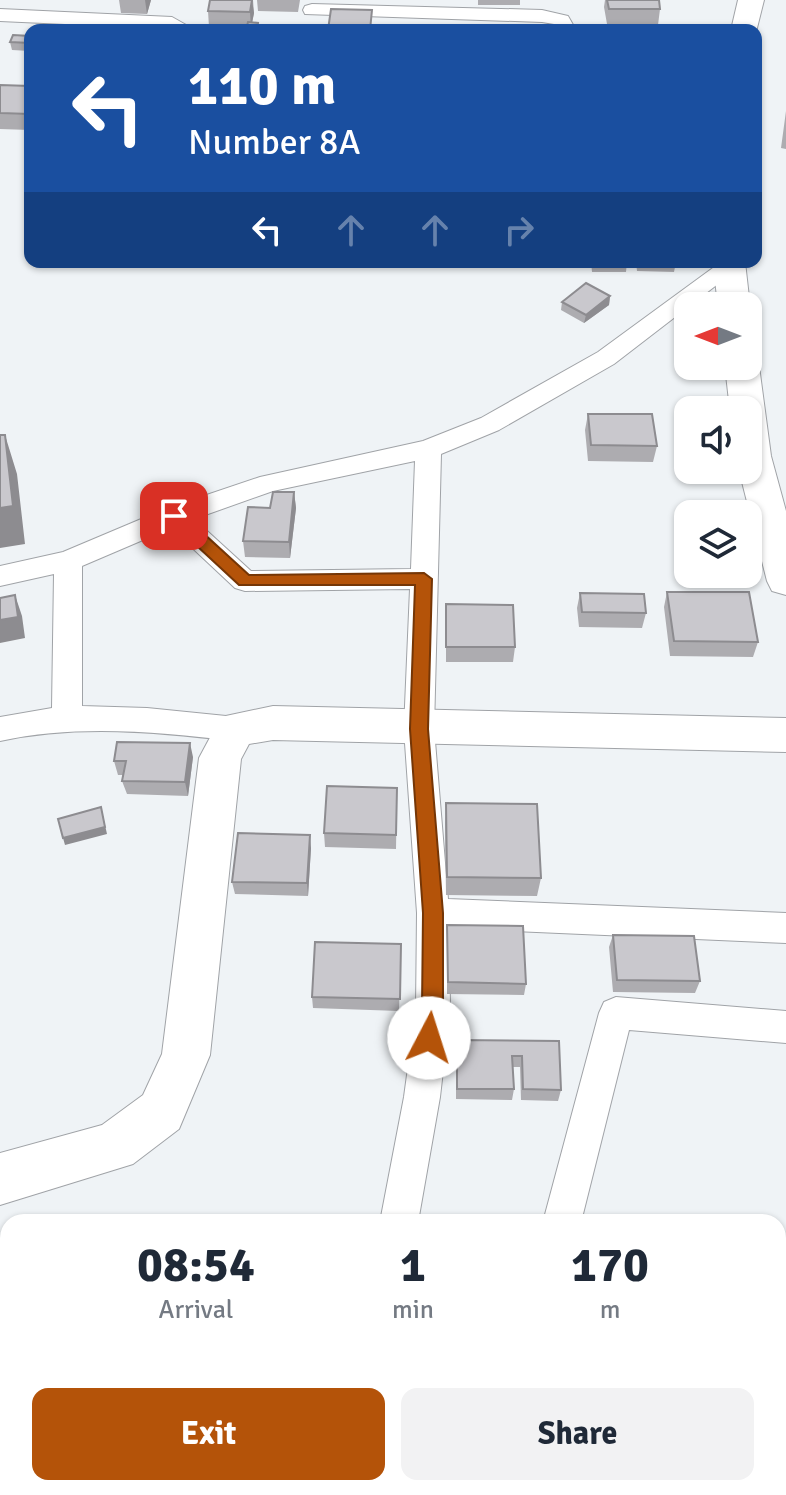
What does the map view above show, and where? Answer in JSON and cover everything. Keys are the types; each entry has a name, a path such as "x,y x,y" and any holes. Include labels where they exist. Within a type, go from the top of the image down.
{"street":[{"path":"745,24 751,0"},
{"path":"312,5 542,16 561,20 563,24"},
{"path":"0,15 174,24"},
{"path":"0,576 68,561 174,516 269,483 428,449 490,424 606,358 724,268"},
{"path":"729,268 732,292"},
{"path":"400,1214 422,1097 433,1009 433,913 419,729 428,449"},
{"path":"760,484 786,581"},
{"path":"174,516 245,581 424,579"},
{"path":"67,717 68,561"},
{"path":"0,729 67,717 136,718 236,729 273,723 419,729 786,735"},
{"path":"0,1179 115,1146 161,1112 186,1055 220,758 236,729"},
{"path":"433,913 786,928"},
{"path":"564,1214 616,1013 786,1027"}],"building":[{"path":"210,0 252,0 250,12 208,11"},
{"path":"607,0 659,0 660,9 609,9"},
{"path":"331,9 372,10 371,24 329,24"},
{"path":"13,35 24,36 24,43 10,42"},
{"path":"0,85 24,86 24,114 0,113"},
{"path":"586,283 610,296 586,315 562,302"},
{"path":"588,414 652,414 657,446 591,445"},
{"path":"0,435 5,435 13,506 0,508"},
{"path":"273,492 294,492 289,542 243,541 248,507 270,508"},
{"path":"667,592 749,592 758,642 674,641"},
{"path":"580,593 644,594 646,613 582,612"},
{"path":"15,595 18,617 0,620 0,598"},
{"path":"446,604 513,605 515,647 446,647"},
{"path":"117,742 190,743 185,782 122,781 126,761 114,761"},
{"path":"327,786 397,788 396,835 324,833"},
{"path":"446,803 537,804 541,878 447,877"},
{"path":"101,807 105,827 63,838 58,819"},
{"path":"238,833 310,835 307,883 232,882"},
{"path":"447,925 523,926 526,984 448,982"},
{"path":"613,935 694,936 700,981 617,980"},
{"path":"315,942 401,944 400,999 312,997"},
{"path":"457,1040 559,1041 561,1090 523,1089 522,1056 512,1056 514,1089 457,1089"}],"route":[{"path":"174,516 245,581 424,579 419,729 433,913 433,1009 429,1038"}]}
